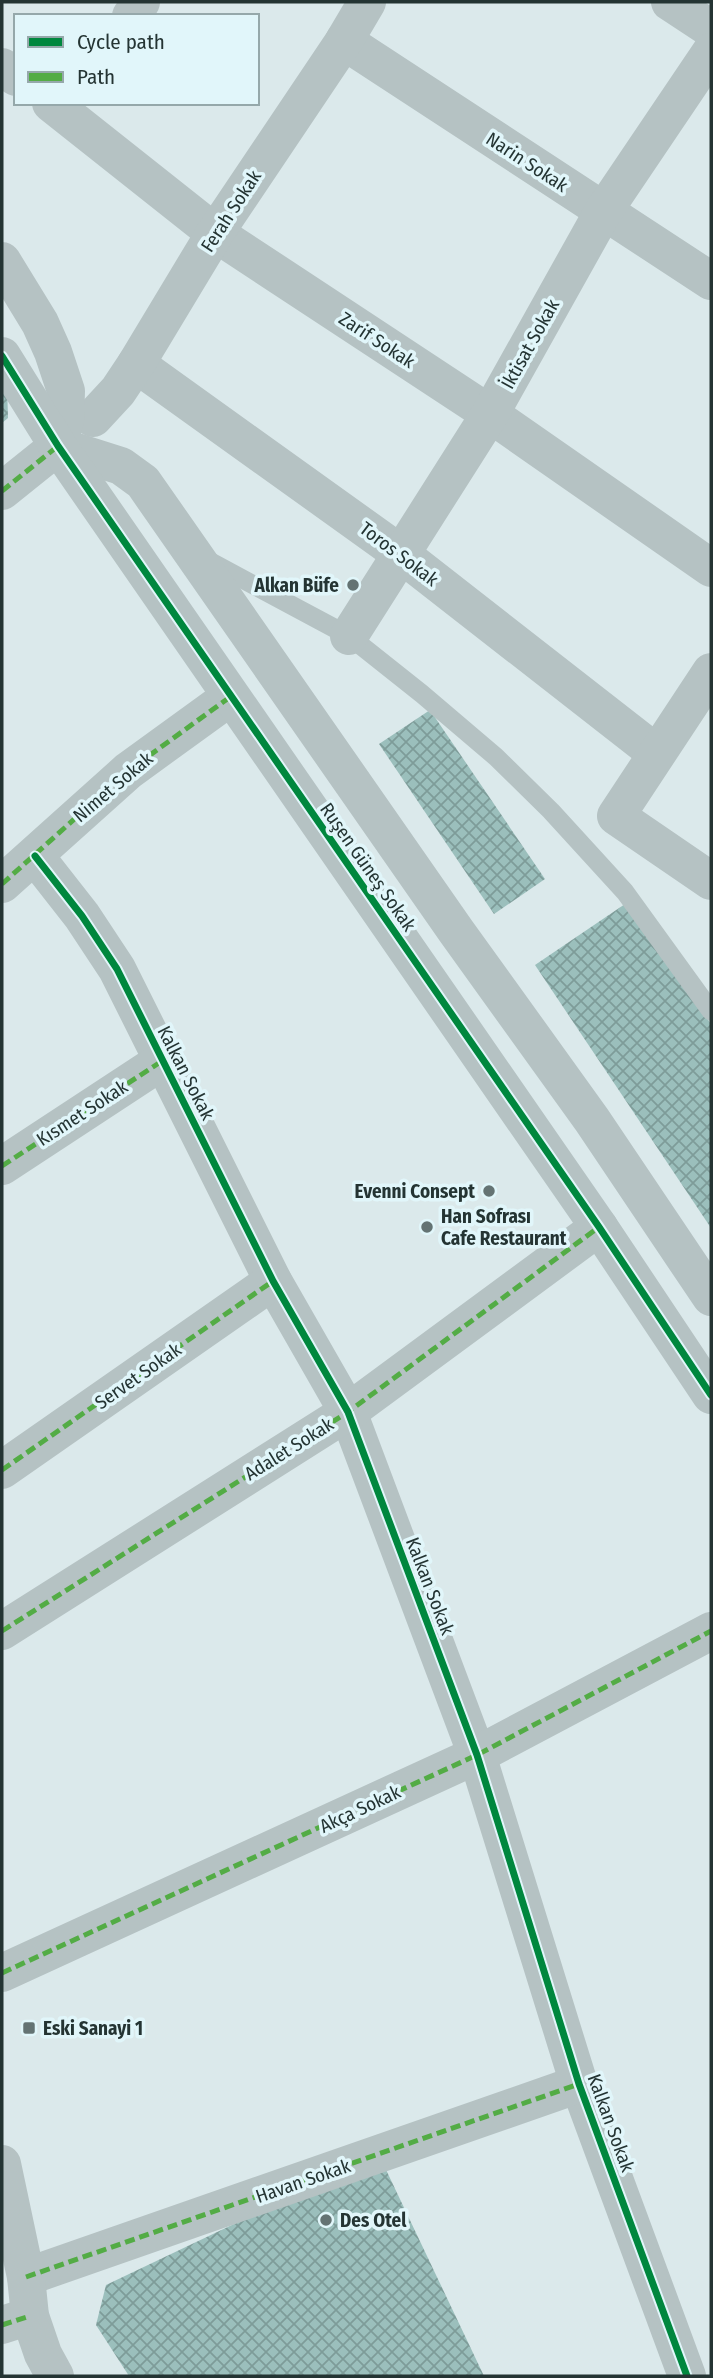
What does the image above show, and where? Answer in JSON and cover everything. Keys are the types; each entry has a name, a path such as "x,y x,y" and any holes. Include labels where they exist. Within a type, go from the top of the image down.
{"street":[{"name":"Ferah Sokak","path":"93,418 118,391 136,364 215,233 344,41 367,2"},
{"path":"670,2 711,29"},
{"name":"Narin Sokak","path":"344,41 711,281"},
{"name":"İktisat Sokak","path":"349,636 490,414 603,212 711,52"},
{"name":"Zarif Sokak","path":"60,106 215,233 490,414 711,568"},
{"path":"2,261 40,323 66,391 65,421 58,446 2,491"},
{"name":"Ruşen Güneş Sokak","path":"2,356 58,446 599,1227 711,1395"},
{"name":"Toros Sokak","path":"136,364 401,554 656,753"},
{"name":"Ruşen Güneş Sokak","path":"58,446 121,466 143,482 456,932 592,1120 711,1297"},
{"path":"711,672 616,816 711,881"},
{"name":"Nimet Sokak","path":"2,884 128,771 230,697"},
{"name":"Kalkan Sokak","path":"35,856 82,916 117,969 273,1281 348,1412 477,1755 579,2084 687,2376"},
{"name":"Kısmet Sokak","path":"2,1166 162,1061"},
{"name":"Adalet Sokak","path":"2,1631 348,1412 643,1196"},
{"name":"Servet Sokak","path":"2,1471 273,1281"},
{"name":"Akça Sokak","path":"2,1973 477,1755 711,1631"},
{"name":"Havan Sokak","path":"26,2277 579,2084"},
{"path":"2,2164 26,2277 16,2320 43,2354 55,2376"}],"lane":[{"path":"195,554 349,636 496,757 551,811 625,891 711,1011"}],"building":[{"path":"2,376 7,384 8,418 2,423"},
{"path":"430,710 545,879 494,914 379,744"},
{"path":"628,902 711,1024 711,1228 535,965"},
{"name":"Des Otel","path":"379,2155 484,2376 129,2376 96,2325 106,2285"}],"marked path":[{"path":"2,491 58,446"},
{"path":"2,884 128,771 230,697"},
{"path":"2,1166 162,1061"},
{"path":"2,1631 348,1412 599,1227"},
{"path":"2,1470 273,1281"},
{"path":"2,1973 477,1755 711,1631"},
{"path":"26,2277 579,2084"},
{"path":"2,2325 30,2316"}],"cycle path":[{"path":"2,356 58,446 599,1227 711,1395"},
{"path":"35,856 82,916 117,969 273,1281 348,1412 477,1755 579,2084 687,2376"}],"place":[{"name":"Alkan Büfe","path":"353,585"},
{"name":"Evenni Consept","path":"489,1191"},
{"name":"Han Sofrası Cafe Restaurant","path":"427,1227"},
{"name":"Eski Sanayi 1","path":"29,2028"},
{"name":"Des Otel","path":"326,2220"}]}
